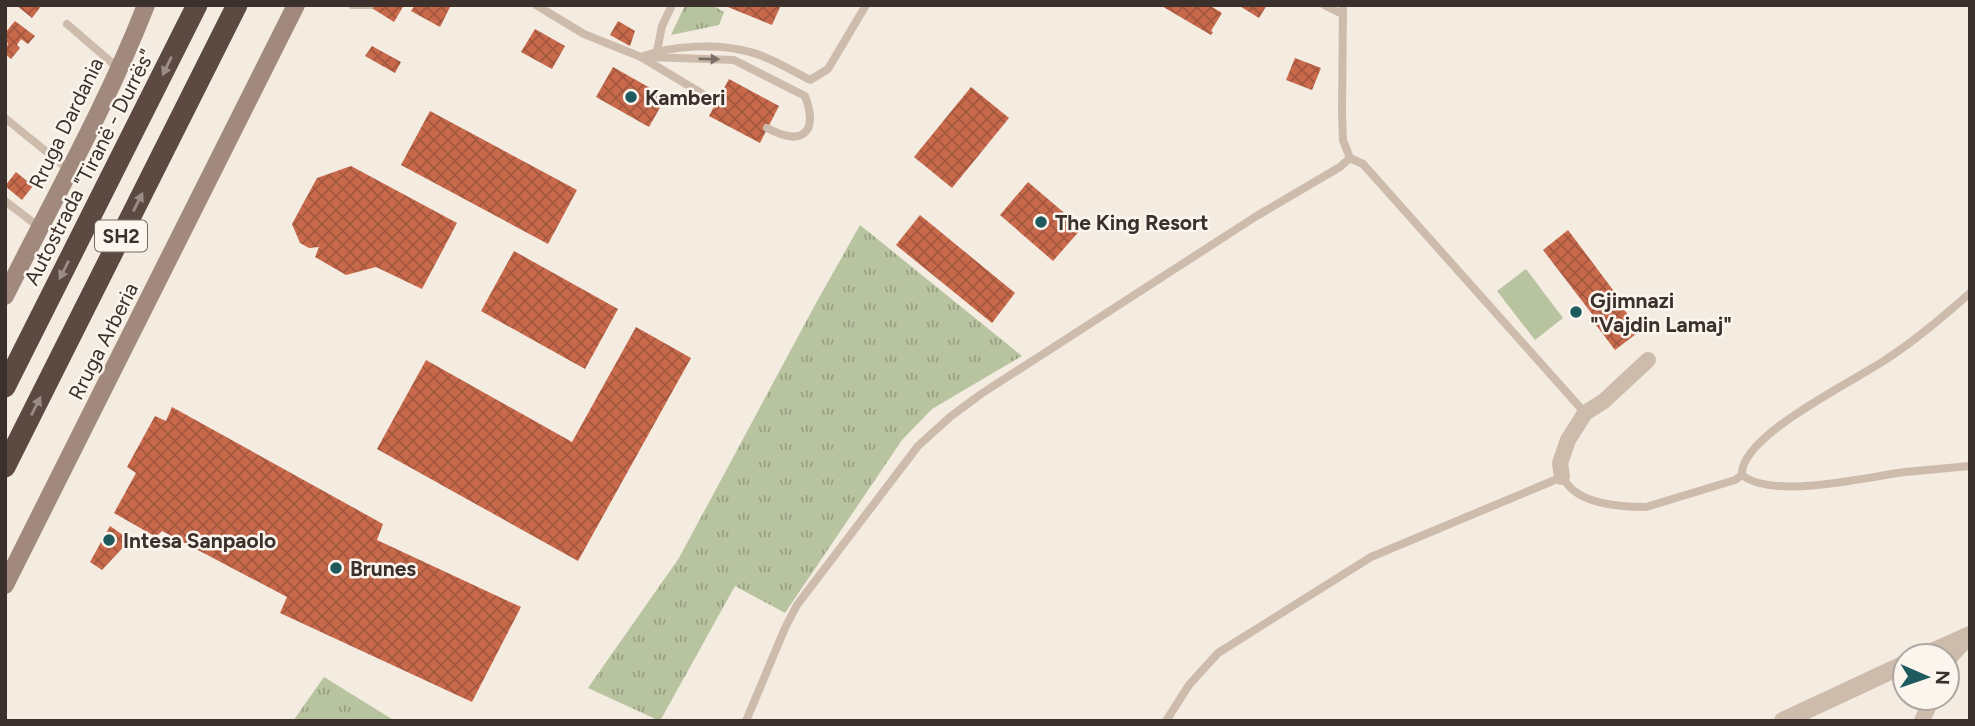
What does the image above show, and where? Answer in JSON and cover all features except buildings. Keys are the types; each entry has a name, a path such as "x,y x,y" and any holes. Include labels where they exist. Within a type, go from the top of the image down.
{"highway":[{"name":"Autostrada \"Tiranë - Durrës\"","path":"5,387 197,5"},
{"name":"SH2","path":"5,467 237,5"}],"main road":[{"name":"Rruga Dardania","path":"5,296 69,170 146,5"},
{"name":"Rruga Arberia","path":"5,585 296,5"}],"street":[{"path":"1562,477 1560,463 1568,440 1585,413 1604,401 1648,360"},
{"path":"1783,721 1891,671"}],"lane":[{"path":"352,5 370,5"},
{"path":"537,5 584,34 641,57 716,102"},
{"path":"657,51 672,5"},
{"path":"641,57 657,51 719,47 752,52 810,80 828,69 866,5"},
{"path":"1324,5 1342,10 1343,140 1350,158 1363,164 1585,413"},
{"path":"67,24 118,68"},
{"path":"641,57 734,60 805,96 812,115 807,130 798,136 781,136 767,128"},
{"path":"5,118 69,170"},
{"path":"746,721 797,605 918,446 950,416 1255,217 1340,167 1350,158"},
{"path":"5,201 40,228"},
{"path":"1970,293 1885,360 1783,422 1741,467 1742,475 1748,480 1804,487 1970,466"},
{"path":"1166,721 1189,685 1218,653 1371,557 1562,477 1574,492 1631,508 1646,507 1735,480 1742,475"}],"green space":[{"path":"685,5 712,5 724,12 719,25 671,35"},
{"path":"860,225 1022,356 932,409 902,440 785,613 735,586 660,721 588,688 679,558"},
{"path":"1526,269 1563,318 1535,340 1497,291"},
{"path":"324,677 395,721 293,721"}],"place":[{"name":"Kamberi","path":"631,97"},
{"name":"The King Resort","path":"1041,222"},
{"name":"Gjimnazi \"Vajdin Lamaj\"","path":"1576,312"},
{"name":"Intesa Sanpaolo","path":"109,540"},
{"name":"Brunes","path":"336,568"}]}
